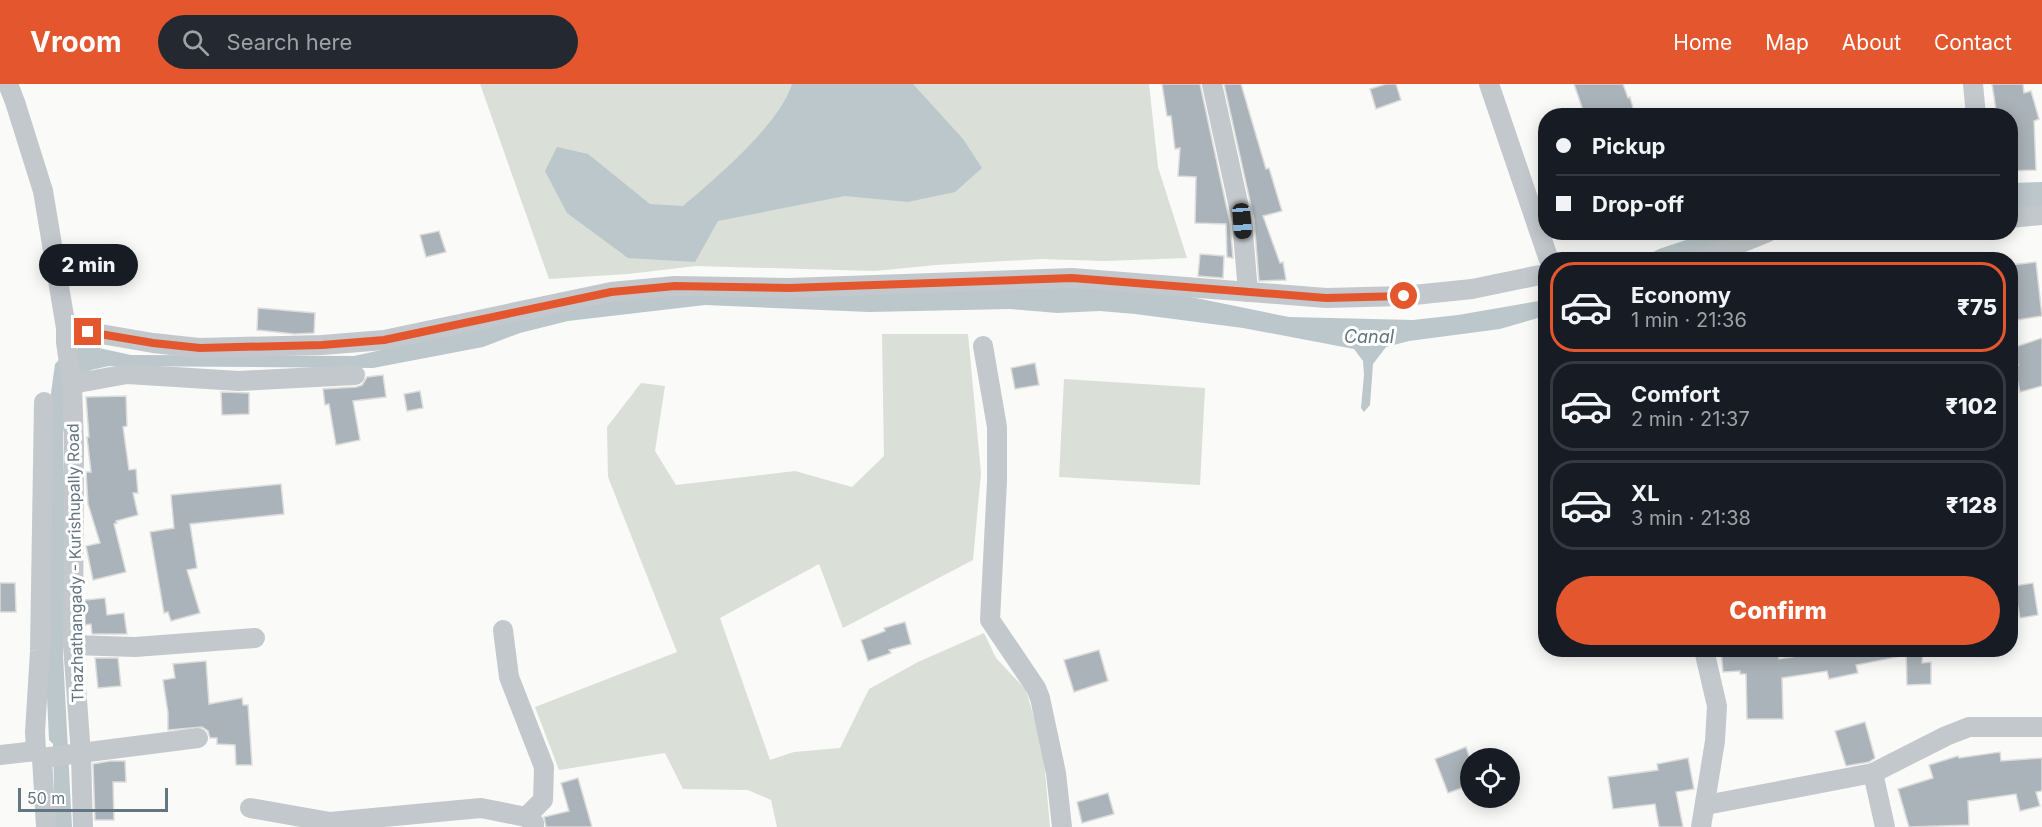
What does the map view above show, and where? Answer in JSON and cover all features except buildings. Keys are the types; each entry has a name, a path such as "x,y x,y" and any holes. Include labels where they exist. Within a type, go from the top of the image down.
{"street":[{"name":"Thazhathangady - Kurishupally Road","path":"8,84 43,191 71,378 74,446 73,645 83,827"},
{"path":"1212,84 1242,221 1248,292"},
{"path":"1489,84 1538,228"},
{"path":"1973,84 1976,108"},
{"path":"2018,217 2042,215"},
{"path":"1718,252 1748,240"},
{"path":"66,335 200,348 322,345 384,340 611,292 675,286 789,288 1072,278 1326,298 1404,296 1472,289 1538,275"},
{"path":"983,346 997,427 997,481 990,620 1036,688 1040,698 1056,773 1062,827"},
{"path":"71,378 127,374 239,381 355,375"},
{"path":"44,402 40,651 35,732 43,755 46,827"},
{"path":"250,808 330,822 481,808 530,822 543,800 544,767 509,677 502,630"},
{"path":"73,645 135,647 255,638"},
{"path":"1701,827 1715,741 1717,706 1706,657"},
{"path":"1706,805 1874,772 1963,729 2042,727"},
{"path":"0,755 78,755 198,738"},
{"path":"1874,772 1885,827"}],"shaded area":[{"path":"480,84 1149,84 1158,167 1187,258 1104,261 1041,259 875,271 696,266 628,274 549,279"},
{"path":"882,334 968,334 981,473 973,560 843,628 819,564 720,618 770,760 794,752 840,748 869,689 918,662 984,633 996,658 1026,690 1043,749 1050,827 777,827 771,800 748,790 683,789 665,753 559,770 535,707 677,652 608,477 607,427 641,383 665,386 655,451 676,485 795,471 852,487 884,456"},
{"path":"1064,379 1205,388 1200,485 1059,477"}],"water":[{"path":"792,84 913,84 963,139 982,168 955,192 908,202 845,196 718,221 695,262 628,258 567,213 545,171 557,147 588,154 650,204 683,206 761,133 785,100"},
{"path":"2042,182 2042,211 2018,212 2018,183"},
{"path":"1686,240 1750,240 1720,252 1653,252"},
{"name":"Canal","path":"1105,287 1142,293 1181,295 1289,317 1413,320 1538,301 1538,318 1500,329 1409,341 1386,347 1373,364 1370,405 1364,412 1361,408 1363,361 1354,349 1243,328 1100,311 1057,313 1010,309 869,312 705,305 568,321 520,333 483,347 373,368 109,366 91,370 72,381 63,433 66,574 63,655 72,827 55,827 53,744 49,740 46,674 49,408 55,364 65,354 85,345 131,355 354,356 597,303 655,295"}],"route":[{"path":"88,332 200,348 322,345 384,340 611,292 675,286 789,288 1072,278 1326,298 1404,296"}]}
